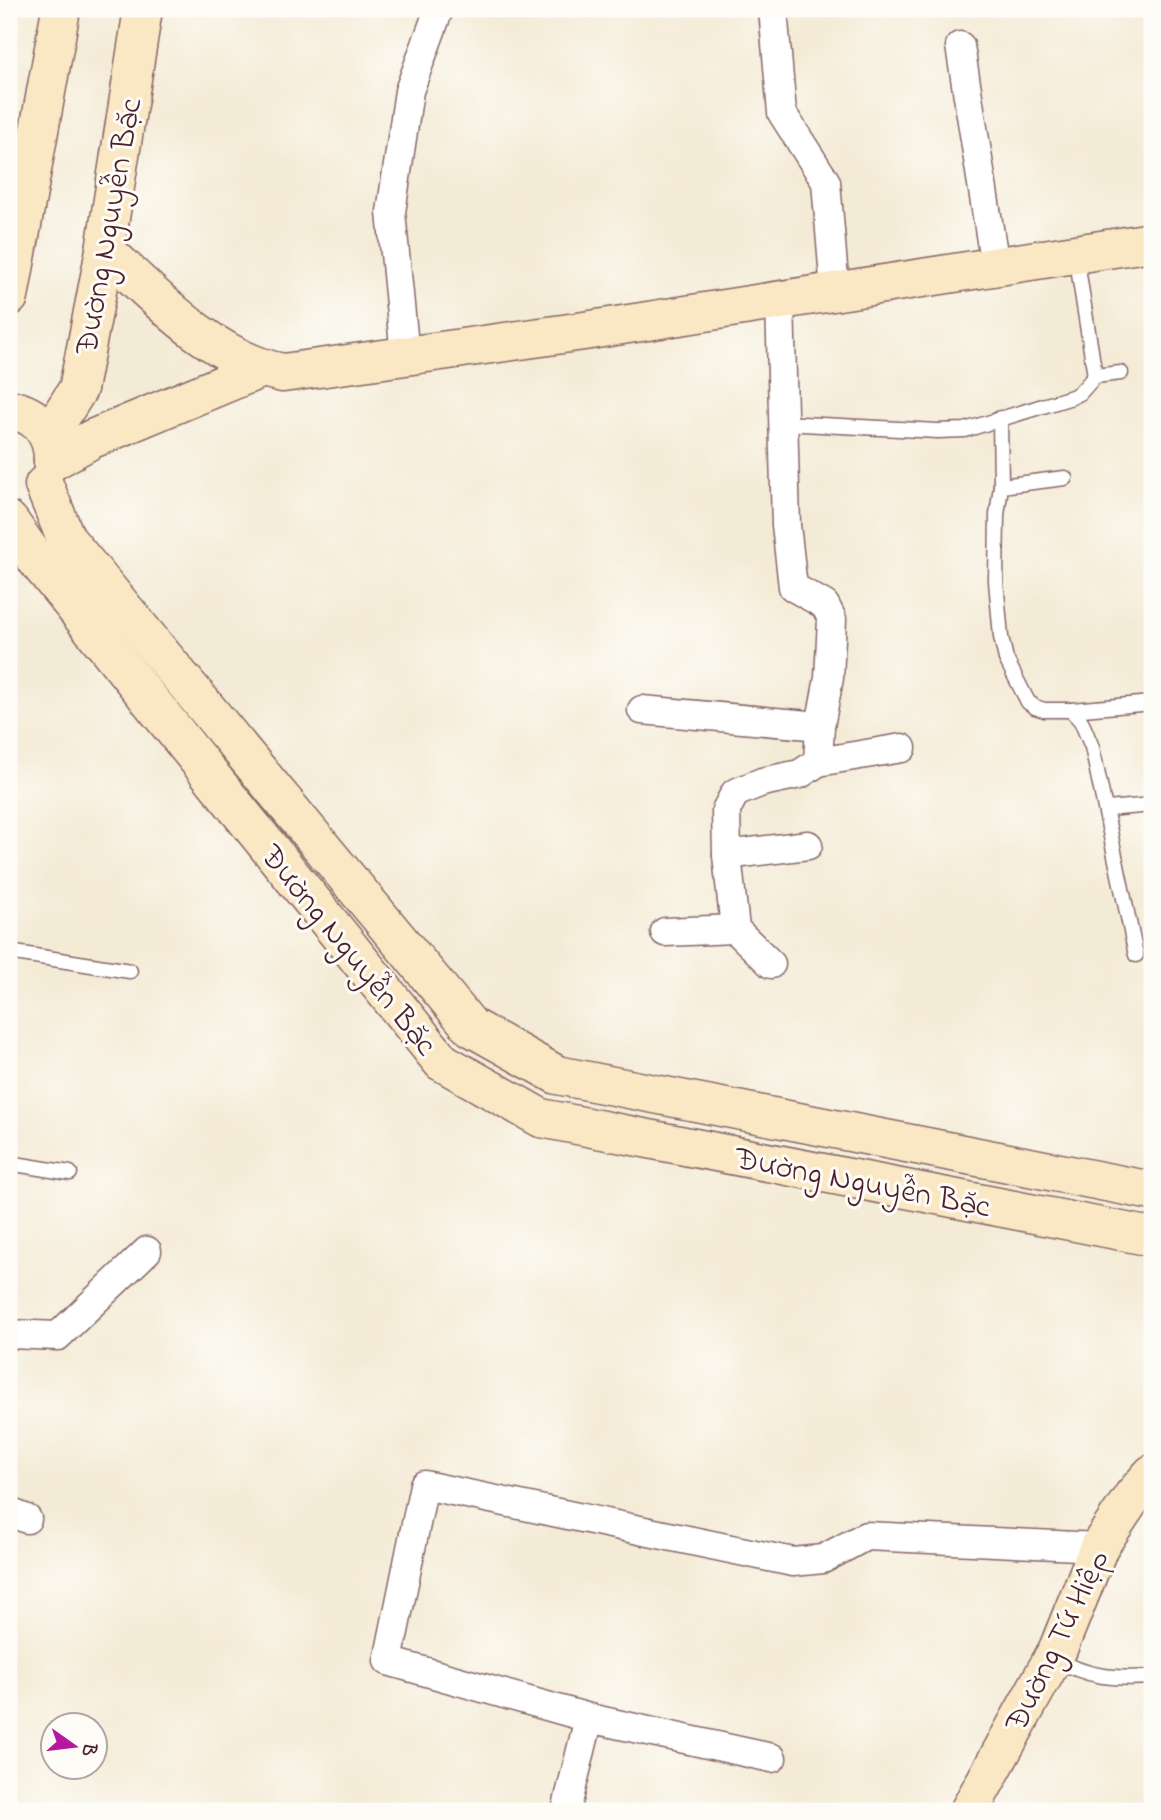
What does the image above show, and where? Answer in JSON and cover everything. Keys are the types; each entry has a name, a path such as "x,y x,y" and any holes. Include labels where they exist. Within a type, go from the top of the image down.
{"main road":[{"path":"9,297 61,9"},
{"name":"Đường Nguyễn Bặc","path":"143,9 105,250 78,389 48,460 66,539 471,1027 557,1075 1152,1191"},
{"path":"105,250 187,326 260,369 284,373 780,301 1152,242"},
{"path":"9,503 30,497 48,460 260,369"},
{"path":"9,409 23,412 38,421 48,460"},
{"name":"Đường Nguyễn Bặc","path":"9,521 35,558 442,1062 541,1118 1152,1237"},
{"path":"501,1096 524,1057"},
{"name":"Đường Tứ Hiệp","path":"969,1811 1053,1657 1099,1547 1133,1496 1152,1474"}],"street":[{"path":"405,356 391,212 410,91 439,9"},
{"path":"772,9 782,113 826,182 835,291"},
{"path":"960,46 995,266"},
{"path":"780,301 786,525 793,587 825,605 832,619 829,678 820,726 818,762"},
{"path":"642,710 820,726"},
{"path":"771,964 736,929 727,855 726,810 734,793 762,782 800,774 818,762 902,748"},
{"path":"727,855 808,845"},
{"path":"666,932 736,929"},
{"path":"9,1334 58,1336 147,1251"},
{"path":"772,1758 589,1718 388,1661 424,1485 793,1562 822,1559 866,1536 1099,1547"},
{"path":"566,1811 589,1718"}],"lane":[{"path":"1076,254 1095,376"},
{"path":"783,423 938,432 965,430 1072,397 1080,393 1095,376 1121,373"},
{"path":"1000,418 1001,486 997,515 996,581 1001,637 1006,659 1028,702 1035,708 1044,710 1152,703"},
{"path":"1001,486 1065,478"},
{"path":"1071,710 1087,731 1107,809 1136,956"},
{"path":"1107,809 1152,805"},
{"path":"9,952 130,971"},
{"path":"9,1163 70,1173"},
{"path":"1053,1657 1089,1675 1152,1677"}]}
